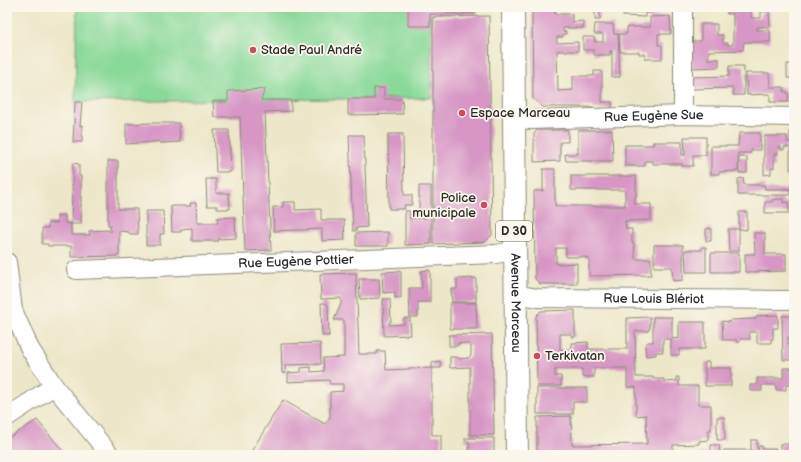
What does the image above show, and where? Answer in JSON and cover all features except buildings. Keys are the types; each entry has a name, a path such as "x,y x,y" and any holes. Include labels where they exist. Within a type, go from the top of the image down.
{"main road":[{"name":"Avenue Marceau","path":"512,7 514,294 517,455"}],"street":[{"path":"683,7 683,115"},
{"name":"Rue Eugène Sue","path":"513,118 531,120 683,115 794,117"},
{"name":"Rue Eugène Pottier","path":"76,270 496,254 514,251"},
{"path":"7,262 13,310 30,349 54,386 110,455"},
{"name":"Rue Louis Blériot","path":"514,294 538,298 794,300"},
{"path":"7,417 54,386"}],"green space":[{"name":"Stade Paul André","path":"77,7 431,7 431,98 75,102"}],"place":[{"name":"Stade Paul André","path":"253,50"},
{"name":"Espace Marceau","path":"462,113"},
{"name":"Police municipale","path":"484,205"},
{"name":"Terkivatan","path":"537,356"}]}
